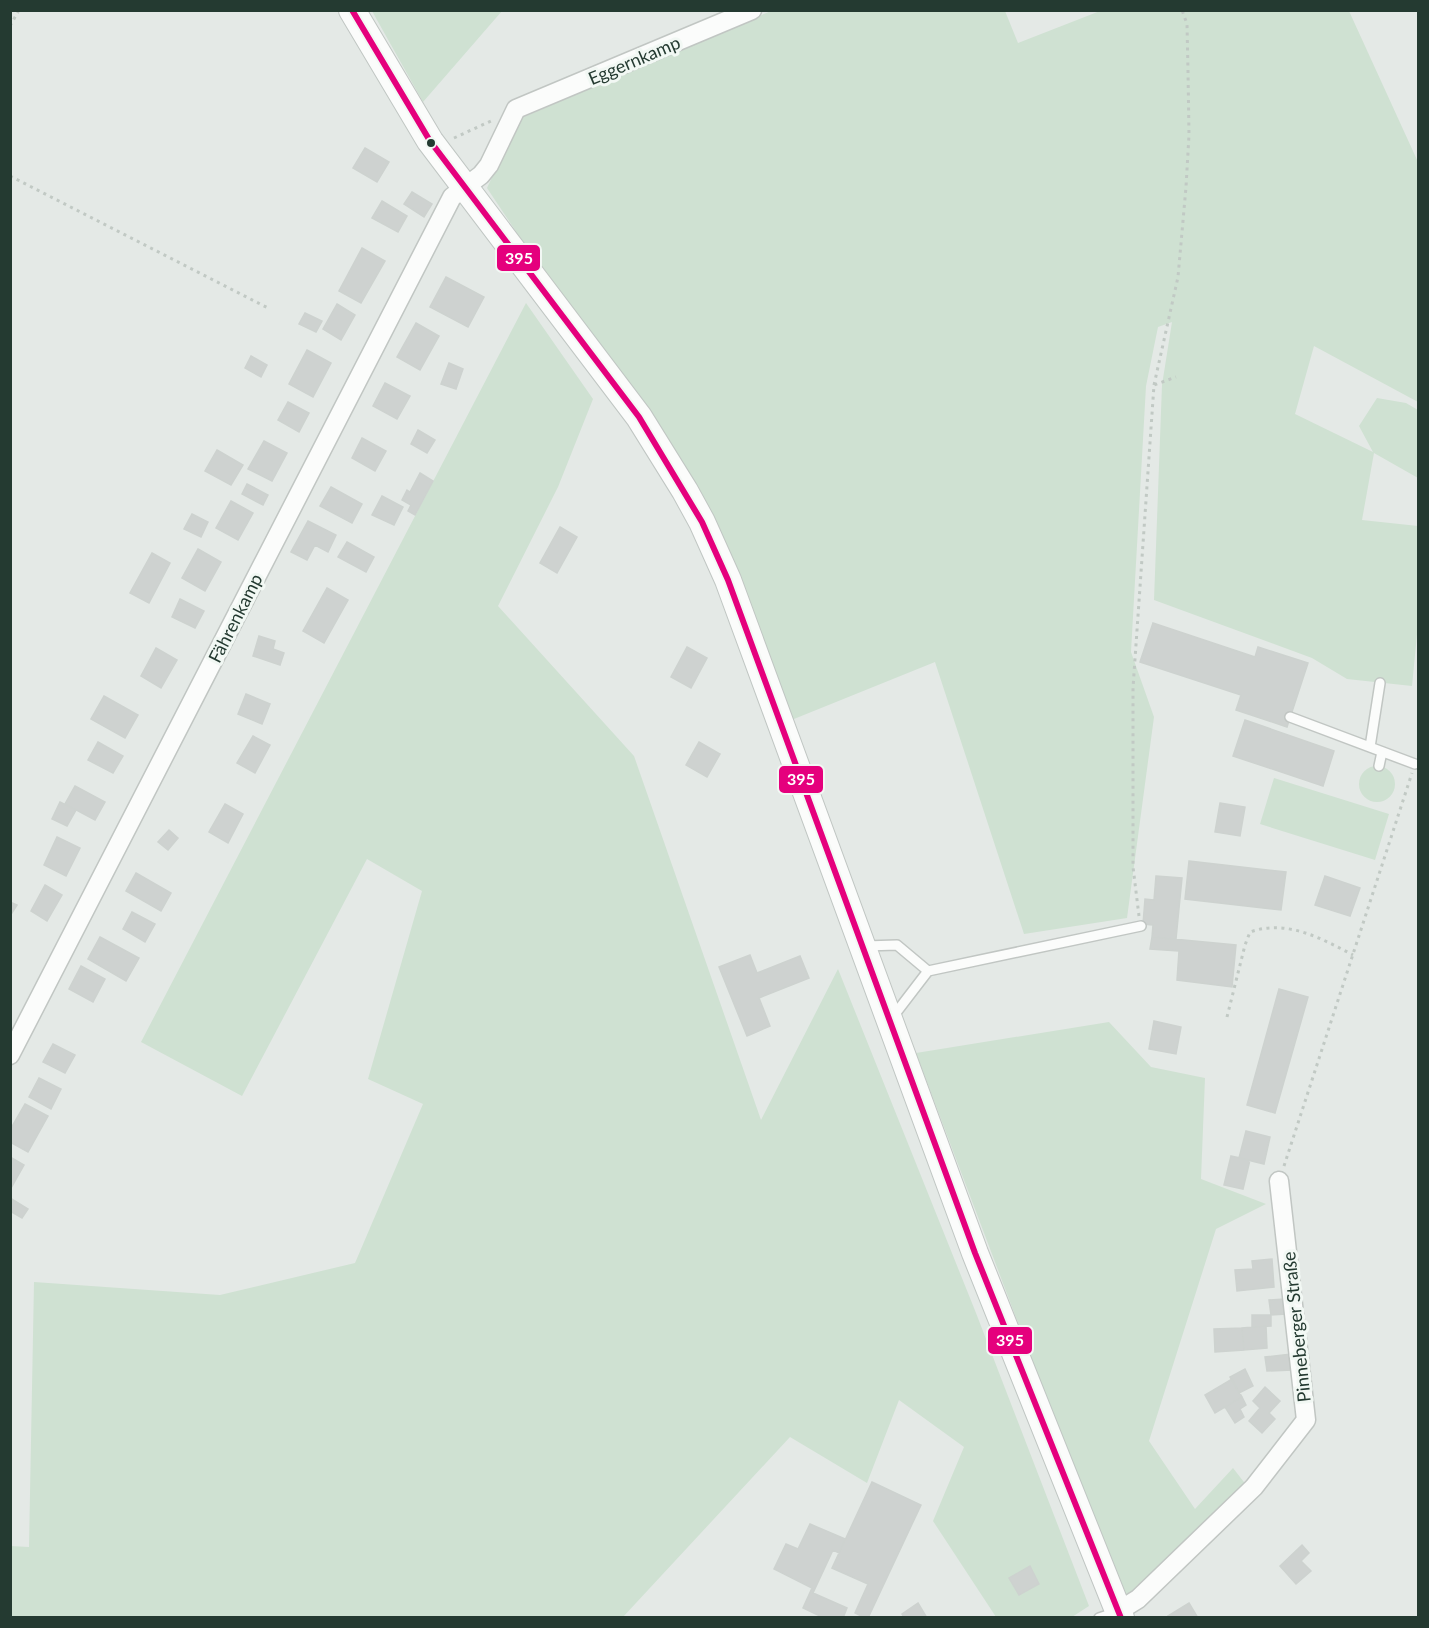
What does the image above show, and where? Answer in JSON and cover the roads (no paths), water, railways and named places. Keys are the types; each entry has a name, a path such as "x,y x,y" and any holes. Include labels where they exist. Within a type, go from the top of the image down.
{"main road":[{"name":"Pinneberger Straße","path":"352,10 434,147 639,417 702,522 728,580 889,1022 1113,1616"}],"street":[{"name":"Eggernkamp","path":"465,188 489,165 516,110 752,10"},
{"name":"Fährenkamp","path":"10,1055 452,197 465,188"},
{"name":"Pinneberger Straße","path":"1113,1616 1138,1599 1254,1487 1306,1420 1279,1181"}],"lane":[{"path":"1370,747 1380,683"},
{"path":"1290,717 1415,764"},
{"path":"1379,766 1382,752"},
{"path":"889,1022 928,971 1141,926"},
{"path":"863,946 897,945 928,971"}]}
